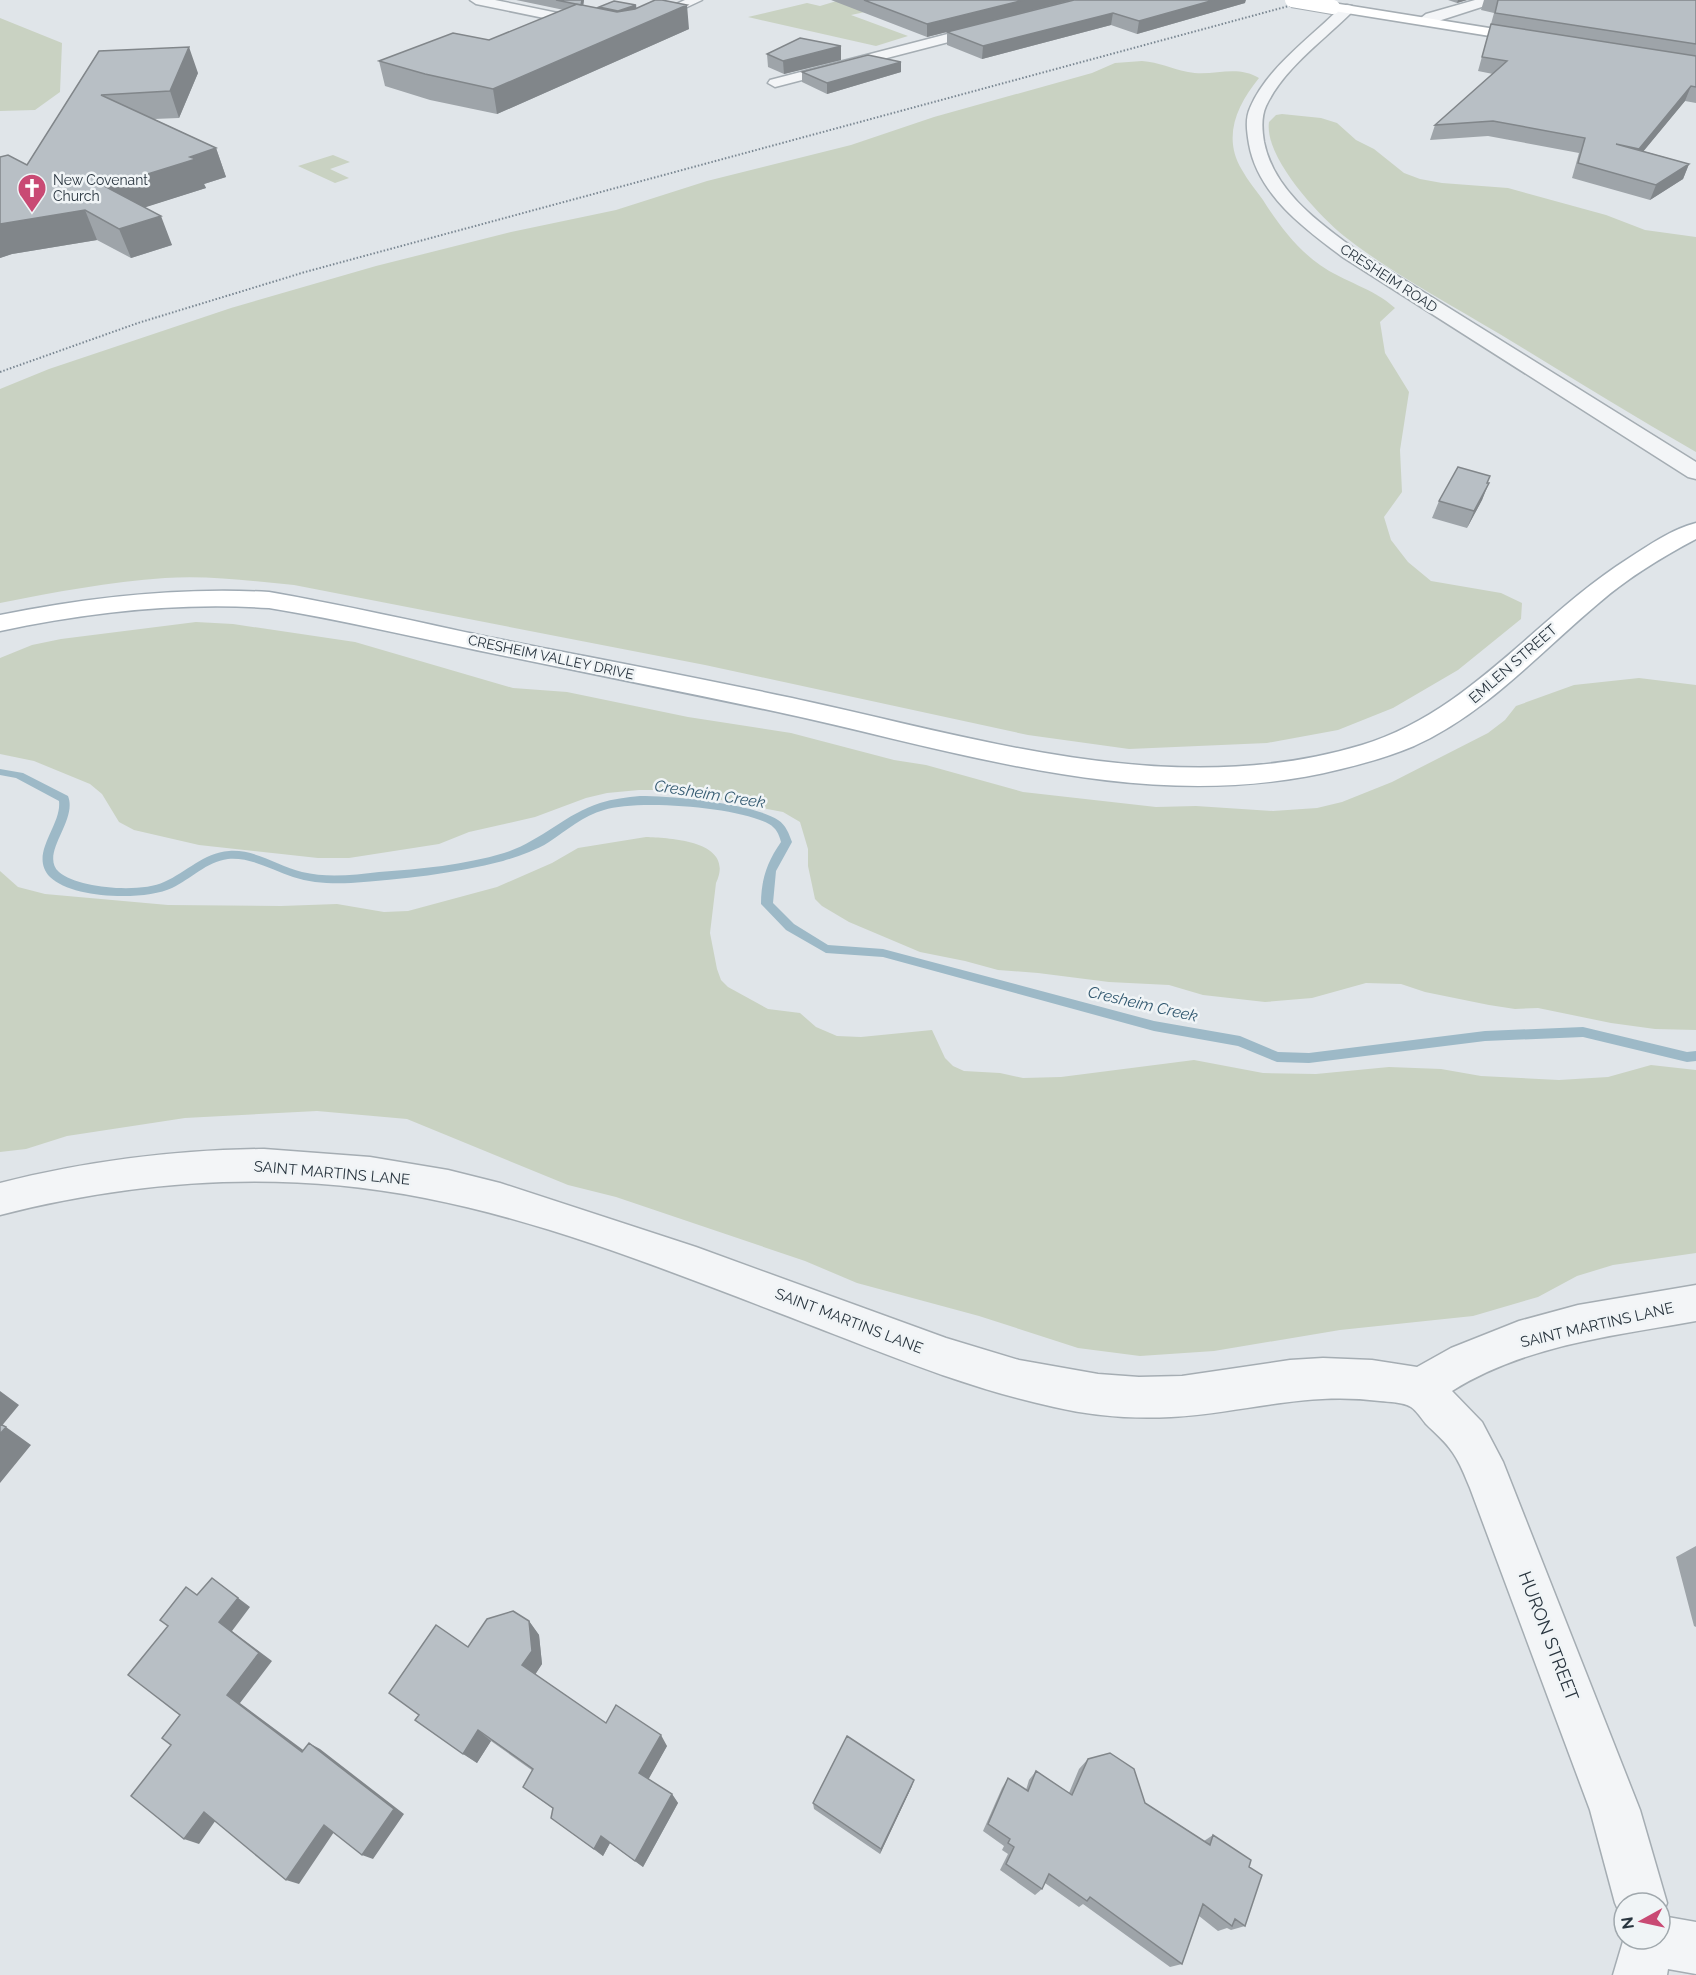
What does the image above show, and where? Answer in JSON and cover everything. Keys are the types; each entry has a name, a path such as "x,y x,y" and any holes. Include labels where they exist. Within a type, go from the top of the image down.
{"main road":[{"path":"1292,0 1542,40"},
{"name":"EMLEN STREET","path":"1099,771 1199,778 1249,776 1305,768 1372,752 1433,724 1466,705 1622,573 1696,530"},
{"name":"CRESHEIM VALLEY DRIVE","path":"0,623 62,611 146,600 213,597 269,600 768,702 1024,758 1099,771"}],"street":[{"path":"476,0 603,27"},
{"path":"638,25 696,0"},
{"path":"1424,21 1489,0"},
{"name":"CRESHEIM ROAD","path":"1347,9 1282,74 1268,90 1256,111 1256,146 1262,164 1273,183 1307,220 1350,254 1696,472"},
{"path":"775,82 1005,24"},
{"name":"SAINT MARTINS LANE","path":"0,1199 77,1181 139,1171 198,1166 261,1165 372,1173 433,1183 535,1208 1005,1376 1112,1397 1166,1397 1291,1380 1344,1377 1389,1380 1421,1388 1466,1361 1505,1345 1609,1319 1696,1303"},
{"name":"HURON STREET","path":"1421,1388 1467,1437 1488,1477 1615,1810 1640,1891"}],"green space":[{"path":"840,0 907,3 851,15 908,36 876,46 748,17 807,3 820,6"},
{"path":"0,18 62,43 60,92 35,110 0,111"},
{"path":"1142,61 1188,72 1233,71 1259,78 1244,99 1233,134 1236,158 1244,174 1281,227 1303,251 1329,271 1377,295 1395,308 1380,322 1385,353 1409,392 1400,450 1402,492 1384,517 1391,540 1408,562 1431,581 1501,593 1522,603 1521,619 1458,670 1393,708 1338,730 1267,743 1129,749 1028,735 705,665 294,585 181,577 123,582 0,603 0,389 49,369 231,308 376,266 511,232 616,210 707,181 851,145 934,117 1092,73 1115,63"},
{"path":"1276,115 1321,118 1337,123 1356,140 1374,149 1404,173 1420,179 1508,188 1606,215 1645,230 1696,237 1696,452 1419,287 1344,236 1308,200 1275,152 1269,122"},
{"path":"333,155 350,162 330,169 349,178 335,183 298,166"},
{"path":"196,622 233,624 355,642 513,688 567,692 688,717 791,733 894,760 926,765 1023,792 1156,807 1196,806 1273,811 1317,808 1342,802 1392,782 1488,733 1505,720 1516,706 1574,685 1639,678 1696,685 1696,1030 1655,1029 1611,1023 1538,1008 1515,1009 1489,1005 1425,992 1401,984 1366,983 1312,998 1265,1002 1203,995 1169,985 1109,982 998,970 920,952 849,922 822,906 815,899 808,866 808,849 800,822 783,812 669,790 607,793 586,798 535,817 469,832 439,844 349,858 318,858 199,845 134,830 119,822 102,794 90,784 34,761 0,754 0,658 32,645 61,639"},
{"path":"646,837 684,841 698,845 709,850 717,858 720,869 710,933 717,969 721,980 728,987 768,1009 800,1013 816,1027 837,1036 861,1037 932,1030 945,1058 953,1066 964,1071 1000,1073 1023,1078 1061,1077 1194,1060 1263,1073 1316,1074 1389,1067 1441,1069 1481,1076 1559,1080 1608,1077 1651,1065 1696,1070 1696,1253 1613,1265 1577,1276 1538,1297 1473,1316 1340,1330 1214,1351 1140,1356 1078,1348 979,1316 857,1283 805,1261 616,1197 568,1185 407,1119 317,1111 185,1118 67,1136 26,1149 0,1152 0,871 18,887 45,894 168,905 337,904 384,912 408,911 497,887 552,863 578,848"}],"building":[{"path":"556,0 582,0 581,5"},
{"path":"655,0 687,5 493,89 379,61 453,33 489,40 577,4 617,12 635,9"},
{"path":"864,0 1024,0 927,24"},
{"path":"1074,0 1214,0 1139,21 1113,13 983,46 947,32"},
{"path":"1498,0 1696,0 1696,44 1495,13"},
{"path":"614,1 636,5 618,11 599,7"},
{"path":"1491,24 1696,56 1696,87 1691,86 1639,149 1616,144 1689,164 1656,185 1578,163 1585,138 1493,121 1435,125 1507,61 1482,57"},
{"path":"800,38 841,46 783,61 767,54"},
{"path":"189,47 170,91 101,95 216,148 190,157 196,159 106,187 161,216 119,229 85,210 0,224 0,157 8,155 27,165 99,51"},
{"path":"868,55 901,62 827,83 802,72"},
{"path":"1458,467 1490,476 1487,483 1489,483 1474,511 1439,501"},
{"path":"0,1424 6,1427 0,1434"},
{"path":"212,1578 238,1598 219,1622 259,1653 227,1695 302,1752 309,1743 394,1809 362,1855 324,1825 286,1880 204,1812 184,1839 131,1796 171,1745 162,1738 180,1715 128,1675 168,1626 160,1620 186,1587 197,1595"},
{"path":"513,1611 529,1621 532,1651 522,1665 606,1723 616,1705 661,1735 639,1773 672,1794 635,1861 601,1836 594,1849 551,1818 553,1808 523,1787 533,1769 478,1730 463,1754 415,1720 419,1715 389,1693 436,1625 468,1647 487,1619"},
{"path":"847,1736 914,1780 881,1849 813,1803"},
{"path":"1110,1753 1134,1769 1145,1803 1210,1845 1213,1835 1251,1860 1249,1867 1262,1875 1245,1926 1235,1919 1232,1926 1203,1904 1182,1964 1090,1897 1087,1901 1049,1874 1042,1889 1006,1864 1014,1847 1008,1843 1010,1839 988,1824 1008,1778 1028,1791 1036,1771 1072,1795 1088,1759"}],"waterway":[{"name":"Cresheim Creek","path":"0,772 19,775 64,799 63,819 49,848 48,866 63,880 92,889 126,892 156,889 167,886 207,861 231,855 250,857 296,874 327,879 443,869 485,861 524,850 582,815 603,806 638,800 689,803 748,813 763,817 778,825 787,842 771,871 767,886 767,904 790,927 826,949 883,953 1154,1026 1240,1041 1277,1057 1309,1058 1485,1036 1583,1032 1687,1057 1696,1056"}],"railway":[{"path":"0,372 138,323 305,272 1311,0"}],"place":[{"name":"New Covenant Church","path":"32,214"}]}
